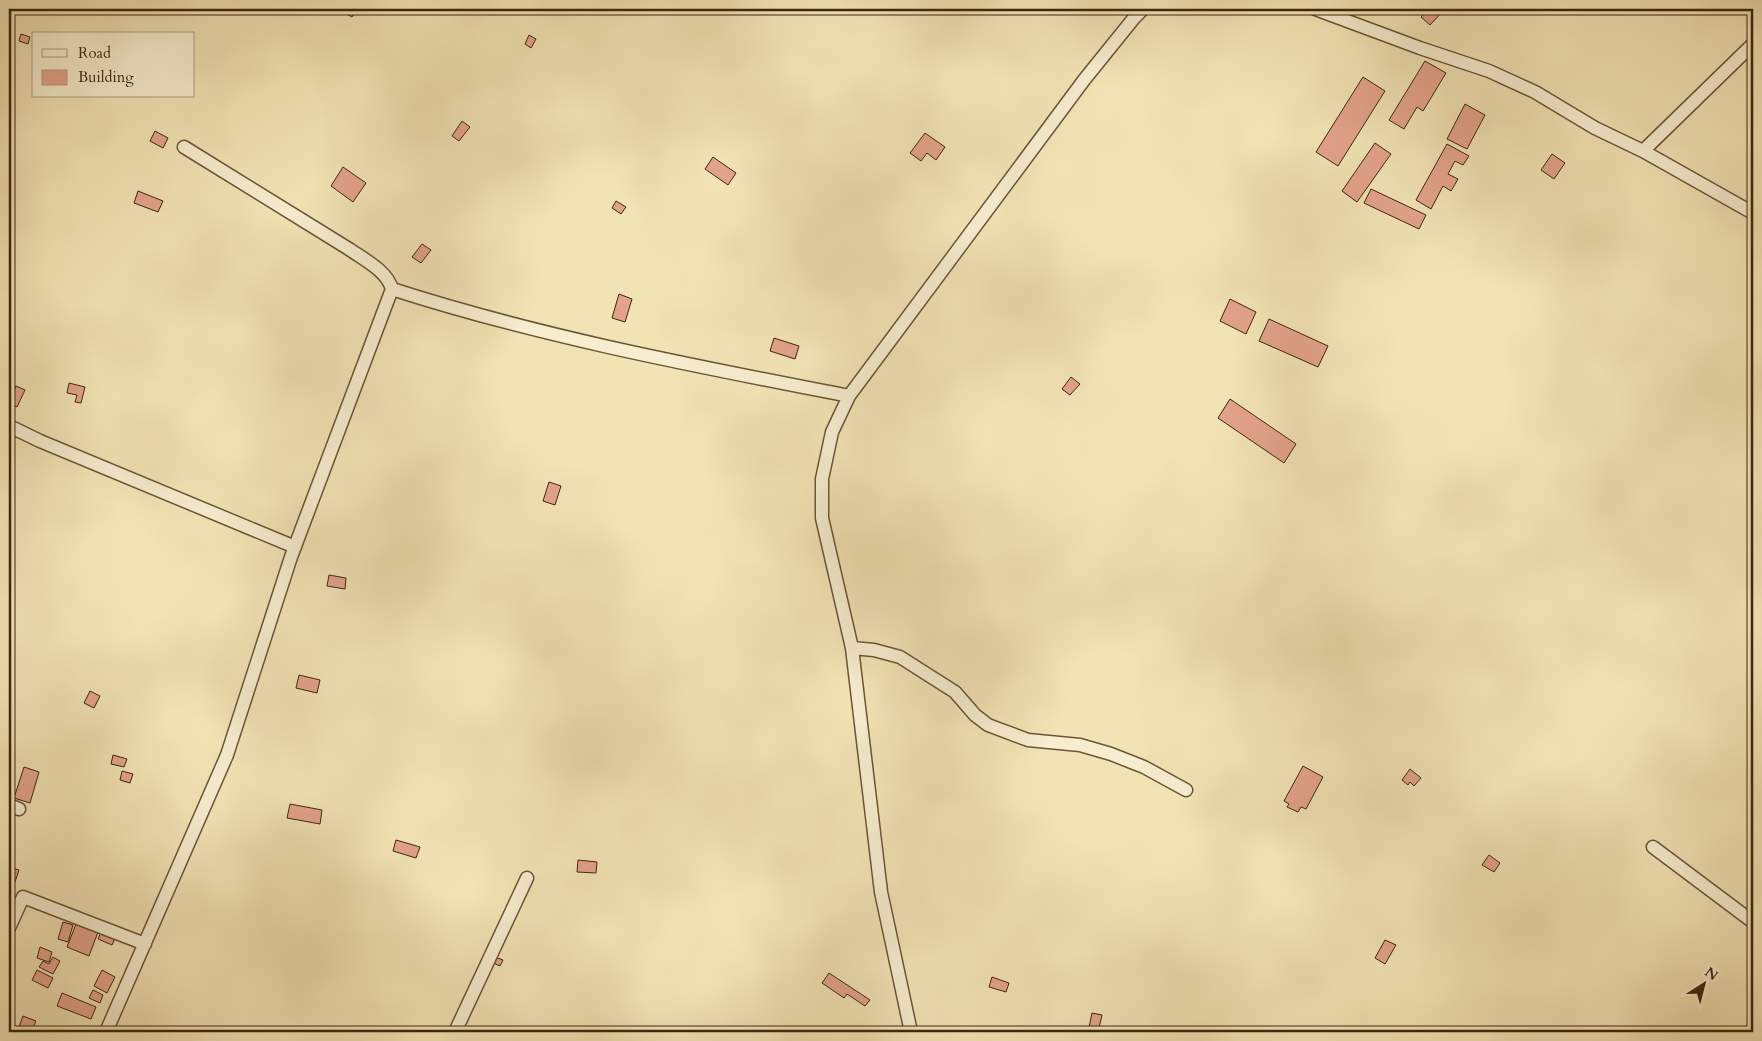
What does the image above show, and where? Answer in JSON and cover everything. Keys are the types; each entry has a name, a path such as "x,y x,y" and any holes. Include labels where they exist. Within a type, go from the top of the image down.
{"street":[{"path":"911,1032 881,892 852,648 822,518 822,479 832,432 848,396 1078,88 1143,9"},
{"path":"1315,9 1489,71 1534,92 1595,128 1643,151 1753,213"},
{"path":"1643,151 1753,44"},
{"path":"106,1032 227,755 295,547 392,289 390,280 349,249 184,147"},
{"path":"392,289 516,324 643,356 848,396"},
{"path":"9,426 40,442 295,547"},
{"path":"852,648 874,650 900,657 955,692 988,725 1028,740 1080,745 1111,754 1144,767 1186,790"},
{"path":"1653,847 1753,922"},
{"path":"455,1032 527,878"},
{"path":"9,928 23,897 145,944"}],"building":[{"path":"338,9 357,9 352,17"},
{"path":"1428,9 1440,9 1443,11 1430,25 1421,17"},
{"path":"21,34 30,37 28,44 19,41"},
{"path":"529,35 536,39 531,48 525,44"},
{"path":"1425,61 1446,73 1423,111 1417,107 1404,129 1389,120"},
{"path":"1363,77 1385,91 1338,166 1316,152"},
{"path":"1465,104 1485,115 1467,149 1447,139"},
{"path":"462,121 470,127 459,141 452,136"},
{"path":"155,131 168,138 163,148 150,141"},
{"path":"925,133 945,147 936,160 927,153 921,161 910,153"},
{"path":"1375,143 1391,154 1357,202 1342,191"},
{"path":"1447,144 1469,156 1463,165 1455,161 1448,174 1458,179 1451,191 1443,186 1431,209 1416,200"},
{"path":"1552,154 1565,163 1554,179 1541,170"},
{"path":"713,157 736,173 728,185 705,169"},
{"path":"343,167 366,183 353,202 331,186"},
{"path":"1371,189 1426,215 1419,229 1364,203"},
{"path":"138,191 163,201 158,212 134,203"},
{"path":"616,201 626,207 621,214 612,208"},
{"path":"422,244 431,250 421,263 412,257"},
{"path":"619,294 632,299 625,322 612,318"},
{"path":"1230,299 1256,312 1246,334 1220,321"},
{"path":"1269,319 1328,346 1318,367 1259,341"},
{"path":"774,338 799,346 795,359 770,351"},
{"path":"1071,377 1080,384 1070,395 1062,389"},
{"path":"69,383 85,387 81,403 75,402 77,395 67,393"},
{"path":"16,386 25,390 17,407 9,404"},
{"path":"1230,399 1296,444 1284,463 1218,418"},
{"path":"549,482 561,486 555,505 543,501"},
{"path":"329,575 346,578 345,589 327,586"},
{"path":"299,675 320,680 317,693 296,688"},
{"path":"90,691 100,696 94,708 84,703"},
{"path":"113,755 127,759 124,767 111,764"},
{"path":"1303,766 1323,777 1306,809 1301,807 1298,812 1287,807 1289,804 1284,801"},
{"path":"24,767 39,772 30,803 14,798"},
{"path":"1410,769 1421,778 1414,786 1410,782 1408,785 1402,780"},
{"path":"122,771 133,774 130,783 120,780"},
{"path":"290,804 322,810 320,824 287,818"},
{"path":"396,840 420,847 416,858 393,851"},
{"path":"1489,855 1500,863 1494,872 1482,865"},
{"path":"578,860 597,862 596,873 577,872"},
{"path":"9,867 19,870 14,885 9,883"},
{"path":"63,922 73,925 68,942 58,939"},
{"path":"76,924 98,932 89,956 67,947"},
{"path":"102,930 116,936 112,945 98,939"},
{"path":"1385,940 1396,945 1385,964 1375,958"},
{"path":"40,947 52,952 49,962 37,958"},
{"path":"53,957 60,961 53,974 39,967 43,961 49,964"},
{"path":"495,957 503,960 500,966 493,963"},
{"path":"37,970 53,978 48,988 32,980"},
{"path":"102,970 115,977 107,993 94,986"},
{"path":"829,973 870,1000 865,1006 847,994 844,998 822,983"},
{"path":"992,977 1009,983 1006,992 989,987"},
{"path":"93,990 103,995 100,1003 89,998"},
{"path":"62,993 96,1007 91,1019 57,1006"},
{"path":"1092,1013 1102,1015 1098,1032 1088,1032"},
{"path":"23,1016 36,1021 31,1032 17,1032"}]}
